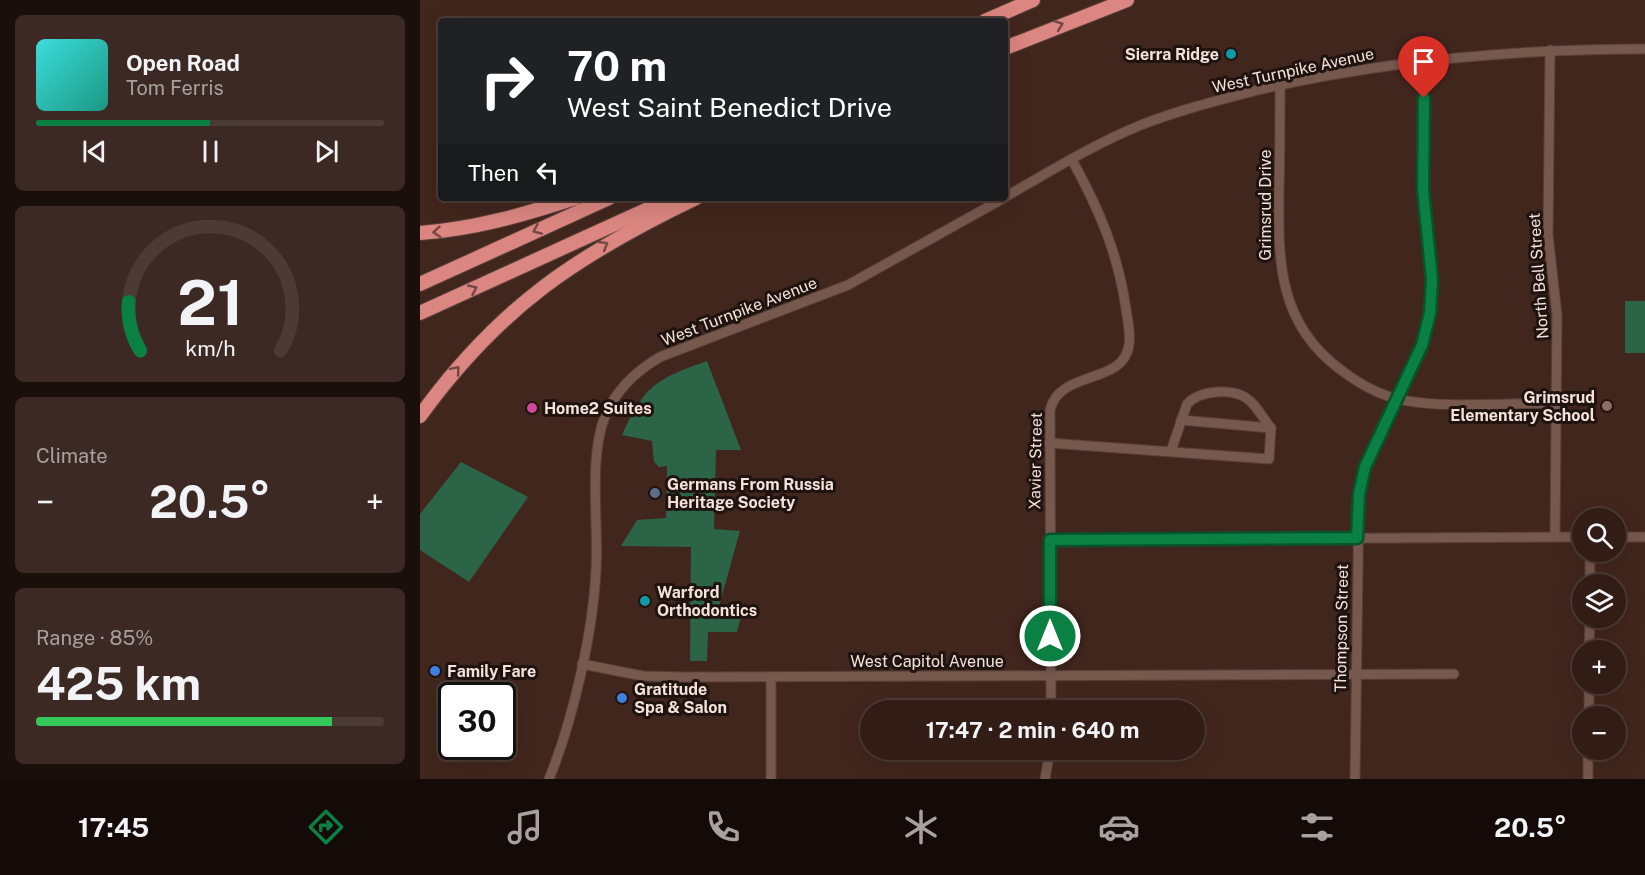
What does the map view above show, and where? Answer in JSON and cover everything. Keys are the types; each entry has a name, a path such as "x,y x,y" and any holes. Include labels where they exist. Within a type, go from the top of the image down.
{"highway":[{"path":"992,18 1033,0"},
{"path":"1008,47 1127,0"},
{"path":"420,233 458,230 516,218 566,201"},
{"path":"420,285 602,201"},
{"path":"420,313 665,201"},
{"path":"420,416 470,353 541,288 611,240 690,201"}],"street":[{"name":"West Turnpike Avenue","path":"1008,196 1117,135 1158,119 1280,85 1424,60 1550,50 1645,50"},
{"name":"North Bell Street","path":"1550,50 1548,226 1557,305 1556,537"},
{"name":"Thompson Street","path":"1355,779 1357,538 1362,481 1371,452 1422,345 1432,301 1432,269 1423,189 1424,60"},
{"name":"Grimsrud Drive","path":"1280,85 1279,248 1288,298 1303,330 1327,359 1358,382 1397,398 1427,403 1557,403"},
{"name":"Xavier Street","path":"1051,700 1050,410 1057,395 1071,385 1119,364 1126,355 1130,340 1122,277 1114,248 1102,218 1072,160"},
{"name":"West Turnpike Avenue","path":"549,779 560,750 582,664 596,572 599,436 611,404 627,382 648,364 673,351 848,285 999,201"},
{"path":"1049,443 1269,459 1270,428 1250,400 1240,395 1210,392 1192,398 1187,404 1171,451"},
{"path":"1181,420 1270,428"},
{"path":"1050,540 1572,537"},
{"path":"1626,537 1645,537"},
{"name":"West Capitol Avenue","path":"582,664 643,676 1454,674"},
{"path":"771,677 771,779"},
{"path":"1045,779 1048,760"},
{"path":"1588,760 1588,779"}],"green space":[{"path":"1625,301 1645,301 1645,353 1625,353"},
{"path":"707,361 741,450 716,450 714,529 740,531 719,606 742,612 737,632 708,632 707,661 690,661 691,547 621,546 637,520 666,518 667,466 659,467 654,462 652,441 622,435 638,405 654,386 675,373"},
{"path":"461,462 528,497 469,582 420,550 420,514"}],"place":[{"name":"Sierra Ridge","path":"1231,54"},
{"name":"Grimsrud Elementary School","path":"1607,406"},
{"name":"Home2 Suites","path":"532,408"},
{"name":"Germans From Russia Heritage Society","path":"655,493"},
{"name":"Warford Orthodontics","path":"645,601"},
{"name":"Family Fare","path":"435,671"},
{"name":"Gratitude Spa & Salon","path":"622,698"}],"route":[{"path":"1050,636 1050,540 1357,538 1359,494 1365,467 1422,345 1430,313 1432,269 1423,189 1424,98"}]}
